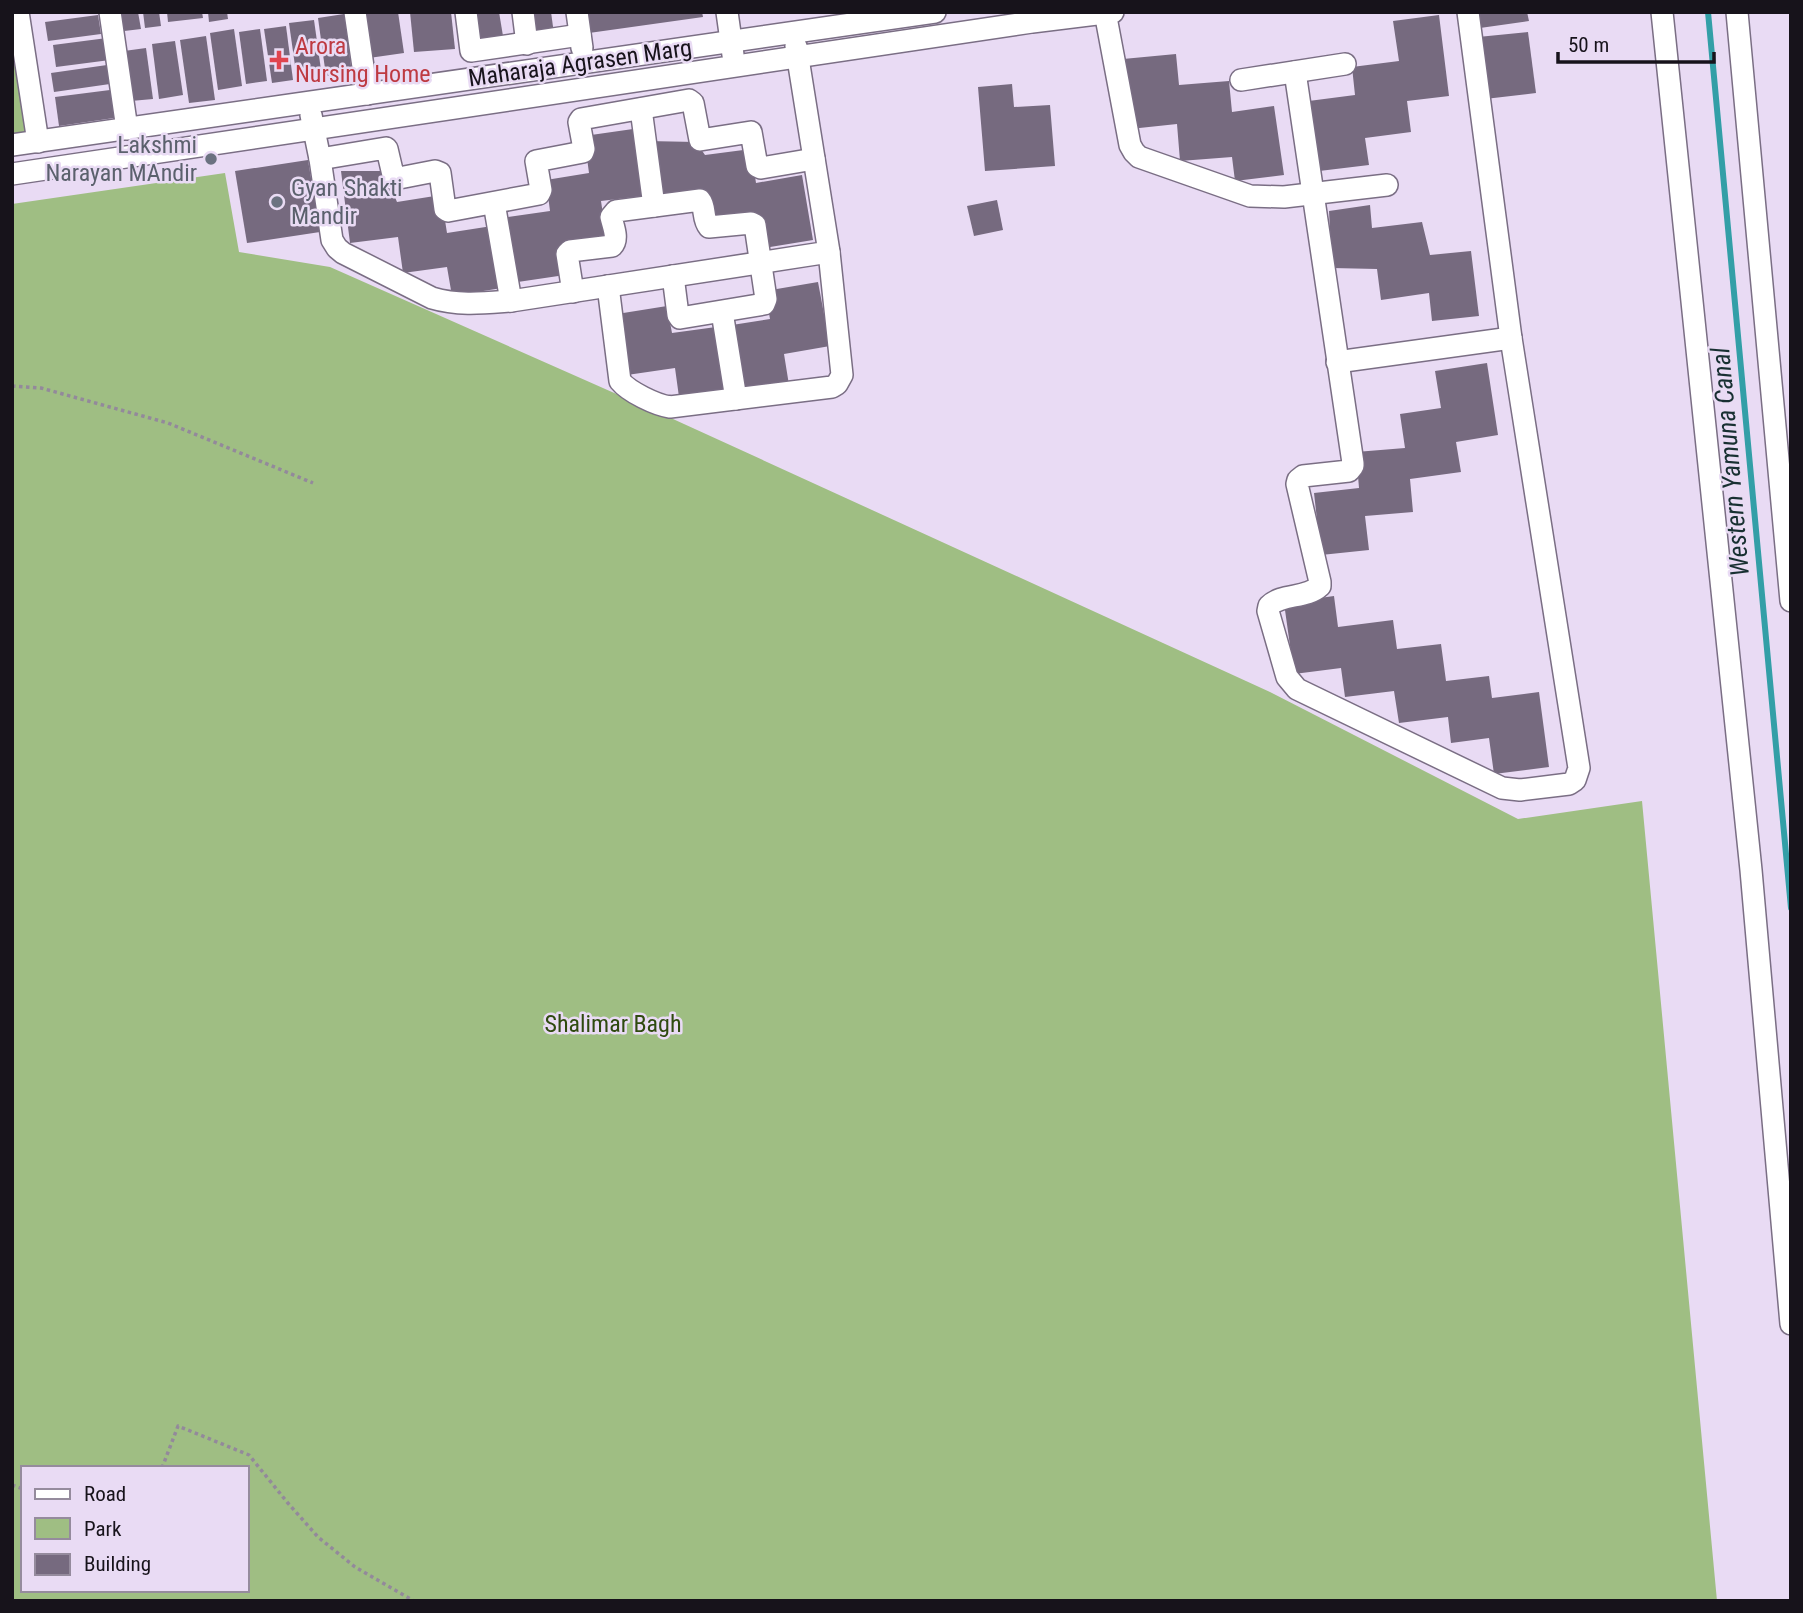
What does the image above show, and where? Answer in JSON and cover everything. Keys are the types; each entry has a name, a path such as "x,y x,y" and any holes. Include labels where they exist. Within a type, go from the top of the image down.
{"street":[{"path":"18,12 38,142"},
{"path":"110,12 127,129"},
{"path":"355,12 367,94"},
{"path":"466,12 471,51 580,35"},
{"path":"523,12 527,44"},
{"path":"577,12 584,63"},
{"path":"727,12 734,67"},
{"name":"Maharaja Agrasen Marg","path":"12,145 794,33 838,19 936,12"},
{"path":"1295,72 1353,466 1349,471 1303,476 1297,480 1320,586 1314,591 1277,600 1268,611 1289,681 1297,689 1502,788 1520,790 1569,784 1576,780 1579,768 1511,338 1468,12"},
{"path":"1662,12 1751,870 1791,1324"},
{"path":"1737,12 1791,601"},
{"path":"1108,13 1130,145 1139,157 1250,196 1284,197 1387,185"},
{"name":"Maharaja Agrasen Marg","path":"12,174 798,58 1003,19 1108,13"},
{"path":"608,286 618,377 621,384 655,403 670,407 832,387 841,379 829,252 794,33"},
{"path":"1241,79 1345,64"},
{"path":"320,159 386,148 394,179 435,171 440,173 447,211 539,194 541,190 536,161 583,152 579,122 581,119 691,101 700,140 750,131 759,168 814,159"},
{"path":"309,103 332,240 337,248 432,298 448,303 511,301 829,252"},
{"path":"641,109 654,206"},
{"path":"573,292 566,256 568,252 612,246 616,240 611,217 613,212 700,200 703,203 705,222 709,227 754,223 766,299 764,304 679,318 673,276"},
{"path":"494,203 511,301"},
{"path":"722,312 736,399"},
{"path":"1337,362 1511,338"}],"path":[{"path":"12,386 41,388 168,423 313,483"},
{"path":"163,1466 178,1426 249,1455 318,1537 355,1567 414,1601"}],"green space":[{"path":"12,12 33,132 12,135"},
{"name":"Shalimar Bagh","path":"225,173 239,252 330,267 673,419 1270,692 1518,819 1642,801 1717,1601 12,1601 12,204"}],"building":[{"path":"114,12 138,12 141,29 116,32"},
{"path":"143,12 159,12 161,26 145,28"},
{"path":"167,12 202,12 203,18 168,22"},
{"path":"208,12 227,12 228,19 209,22"},
{"path":"362,12 398,12 404,53 369,58"},
{"path":"410,12 451,12 455,49 414,52"},
{"path":"474,12 499,12 504,42 479,46"},
{"path":"528,12 551,12 554,34 532,37"},
{"path":"586,12 702,12 703,17 589,33"},
{"path":"1477,12 1527,12 1529,21 1480,28"},
{"path":"344,14 352,73 326,76 318,18"},
{"path":"98,15 101,34 48,41 45,22"},
{"path":"1439,15 1449,96 1407,101 1411,132 1365,138 1369,165 1311,172 1301,102 1355,95 1352,67 1399,61 1393,21"},
{"path":"314,20 322,77 297,80 289,23"},
{"path":"286,26 293,80 272,83 264,29"},
{"path":"234,29 242,86 218,90 210,33"},
{"path":"260,29 267,81 246,84 239,32"},
{"path":"1528,32 1536,93 1485,99 1478,37"},
{"path":"206,36 215,100 189,103 180,40"},
{"path":"107,38 110,60 56,67 53,45"},
{"path":"175,41 183,95 159,99 152,44"},
{"path":"146,48 153,99 131,101 124,51"},
{"path":"1176,54 1179,85 1229,81 1232,112 1274,106 1284,175 1235,181 1232,157 1180,161 1177,124 1130,129 1123,59"},
{"path":"107,65 110,84 54,92 51,73"},
{"path":"1012,84 1014,107 1050,105 1055,166 985,171 978,87"},
{"path":"110,90 114,118 59,126 55,97"},
{"path":"633,129 643,196 601,201 607,242 561,249 565,275 511,283 501,218 550,211 546,180 589,173 584,136"},
{"path":"647,141 696,142 705,155 751,149 756,183 802,175 813,240 764,248 758,214 707,221 703,192 656,199"},
{"name":"Gyan Shakti Mandir","path":"308,160 320,232 247,243 235,171"},
{"path":"341,171 384,171 397,202 441,195 447,233 492,226 502,288 452,296 447,267 403,273 398,237 350,243"},
{"path":"997,200 1003,230 974,236 967,206"},
{"path":"1370,205 1372,228 1422,222 1430,255 1471,251 1479,316 1432,321 1429,293 1381,300 1377,269 1332,268 1329,211"},
{"path":"818,282 830,346 784,354 789,385 742,392 732,325 770,319 765,291"},
{"path":"667,306 672,333 716,327 725,391 679,397 675,368 627,375 617,314"},
{"path":"1487,363 1498,435 1456,442 1461,472 1410,479 1413,512 1365,516 1369,550 1321,555 1314,493 1359,488 1356,452 1405,448 1400,414 1441,408 1435,371"},
{"path":"1334,596 1338,627 1393,620 1397,649 1441,644 1446,681 1489,676 1492,698 1539,692 1549,767 1494,774 1489,738 1451,743 1448,717 1399,723 1394,691 1345,697 1341,668 1294,674 1284,603"}],"waterway":[{"name":"Western Yamuna Canal","path":"1708,12 1791,908"}],"place":[{"name":"Arora Nursing Home","path":"279,60"},
{"name":"Lakshmi Narayan MAndir","path":"211,159"},
{"name":"Gyan Shakti Mandir","path":"277,202"}]}
